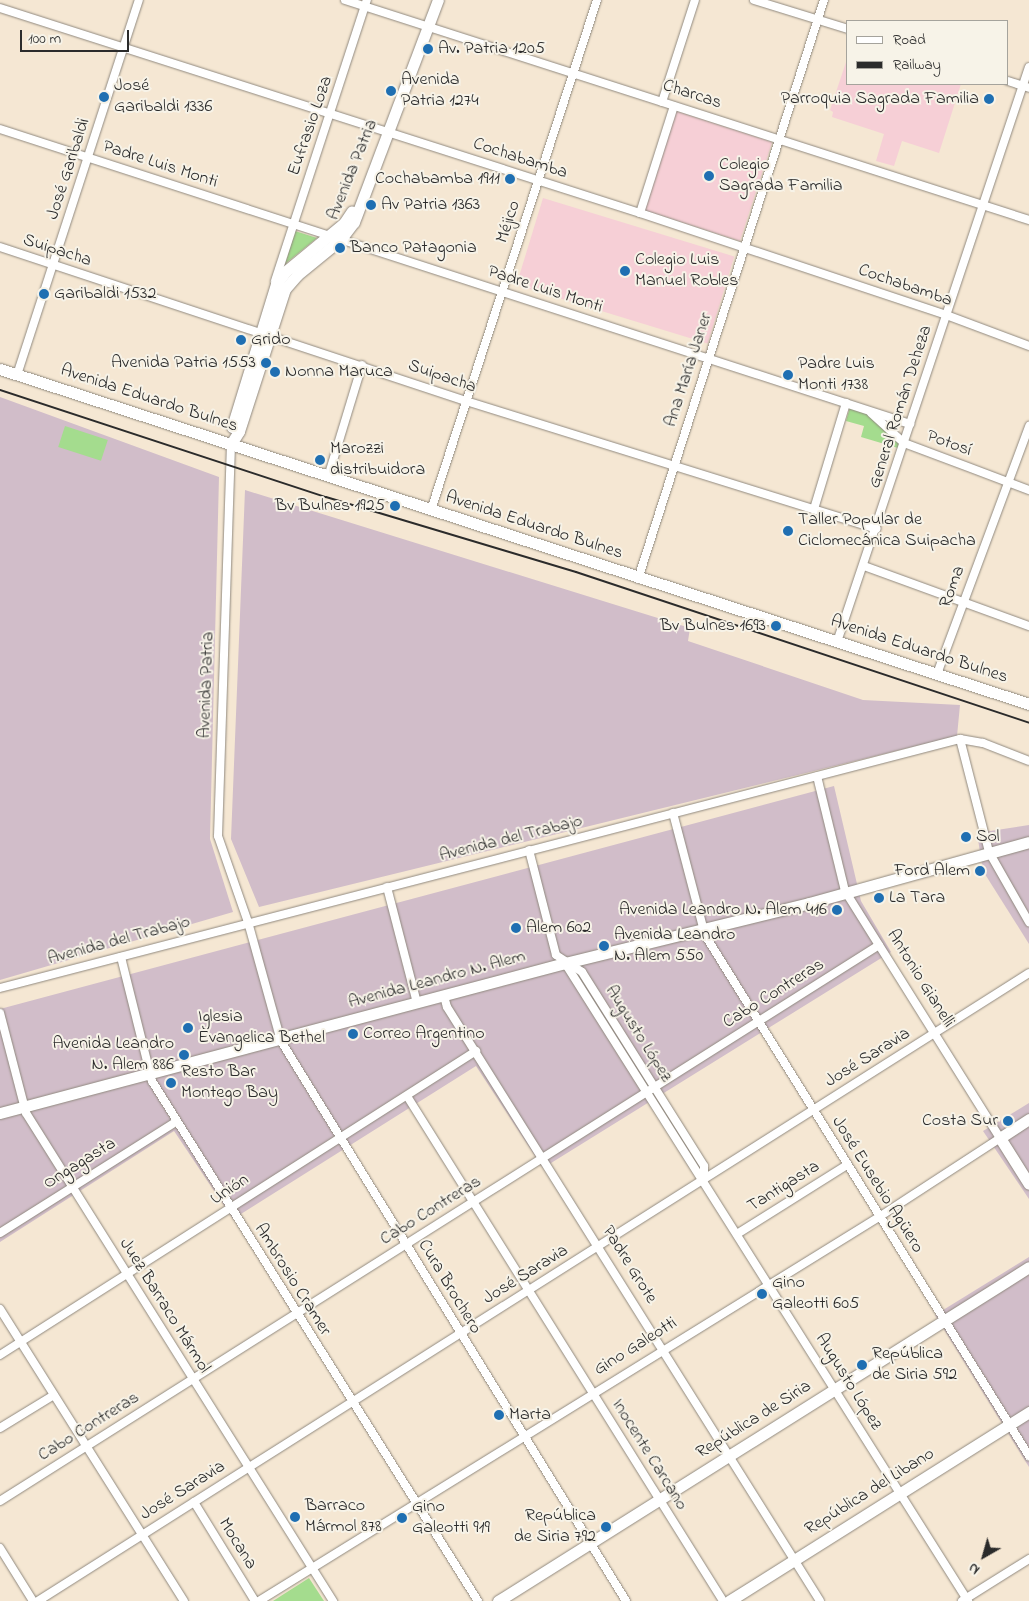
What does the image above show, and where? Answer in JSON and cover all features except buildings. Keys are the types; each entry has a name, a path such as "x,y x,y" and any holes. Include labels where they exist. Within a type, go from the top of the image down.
{"main road":[{"name":"Avenida Patria","path":"265,333 271,296 289,268 335,238 354,222 384,132 424,25 430,0"},
{"name":"Avenida Patria","path":"424,25 438,0"},
{"name":"Avenida Patria","path":"232,444 232,428 265,333 280,298 289,268"},
{"name":"Avenida Eduardo Bulnes","path":"0,369 638,579 1029,704"},
{"name":"Avenida Leandro N. Alem","path":"0,1114 281,1041 565,963 701,928 809,903 845,891 1029,842"},
{"name":"Gino Galeotti","path":"1000,1138 1029,1119"},
{"name":"Antonio Gianelli","path":"1000,1138 1029,1184"},
{"name":"República de Siria","path":"498,1601 1029,1267"},
{"name":"República del Libano","path":"729,1601 1029,1412"}],"street":[{"name":"José Garibaldi","path":"17,375 139,0"},
{"name":"Charcas","path":"345,0 366,3 424,25 1029,220"},
{"name":"Méjico","path":"431,510 596,0"},
{"path":"662,102 695,0"},
{"path":"754,0 846,29"},
{"name":"Ana María Janer","path":"638,579 824,0"},
{"name":"Eufrasio Loza","path":"289,268 293,223 331,114 366,3"},
{"name":"Cochabamba","path":"0,8 640,213 946,315 1029,346"},
{"name":"General Román Deheza","path":"838,642 983,205 1026,87 1029,67"},
{"path":"1009,81 1026,87"},
{"path":"640,213 674,106"},
{"name":"Padre Luis Monti","path":"0,129 910,424"},
{"name":"Suipacha","path":"0,248 265,333 466,401 877,529"},
{"path":"328,477 362,365"},
{"path":"814,509 846,403"},
{"name":"Potosí","path":"868,410 904,443 1029,490"},
{"name":"Roma","path":"937,674 1029,426"},
{"name":"Avenida Patria","path":"232,444 218,831 248,922"},
{"path":"864,566 1029,626"},
{"path":"960,739 989,852 1029,922"},
{"name":"Avenida del Trabajo","path":"0,988 248,922 960,739 983,743 1029,761"},
{"name":"Antonio Gianelli","path":"817,776 845,891 1000,1138"},
{"name":"José Eusebio Agüero","path":"673,813 701,928 1029,1456"},
{"name":"Augusto López","path":"529,850 556,955 565,963 582,972 704,1166 704,1179"},
{"path":"387,887 417,1003"},
{"name":"Cura Brochero","path":"248,922 281,1041 588,1544 626,1601"},
{"name":"Cabo Contreras","path":"0,1501 879,945"},
{"name":"Ambrosio Cramer","path":"121,957 150,1074 230,1208 478,1601"},
{"name":"Augusto López","path":"565,963 694,1171 704,1179 965,1600"},
{"name":"José Saravia","path":"38,1601 1029,973"},
{"name":"Padre Grote","path":"444,996 447,1007 544,1157 820,1601"},
{"name":"Juez Barraco Mármol","path":"0,1013 24,1108 126,1275 333,1601"},
{"name":"Unión","path":"0,1355 476,1051"},
{"name":"Inocente Carcano","path":"407,1096 723,1601"},
{"name":"Ongagasta","path":"0,1233 177,1121"},
{"name":"Gino Galeotti","path":"259,1601 879,1217 1000,1138"},
{"name":"Tantigasta","path":"738,1234 847,1165"},
{"path":"0,1309 184,1601"},
{"path":"0,1428 54,1395"},
{"name":"Mocana","path":"194,1502 255,1601"},
{"path":"0,1548 33,1601"},
{"path":"965,1600 1029,1559"}],"shaded area":[{"path":"846,62 846,85 961,85 939,153 902,141 894,166 876,161 884,134 832,117 833,112 830,110"},
{"name":"Colegio Sagrada Familia","path":"676,111 772,142 740,241 644,210"},
{"name":"Colegio Luis Manuel Robles","path":"543,198 734,256 708,343 516,285"},
{"path":"0,397 219,477 210,839 233,912 0,980"},
{"path":"245,490 690,628 688,641 863,700 960,705 957,736 259,907 231,839"},
{"path":"834,786 861,901 891,952 543,1168 476,1066 233,1219 174,1131 0,1242 0,1009"},
{"path":"1029,825 1029,944 983,871 977,833"},
{"path":"1029,1103 1029,1199 983,1131"},
{"path":"1029,1257 1029,1467 935,1315"}],"green space":[{"path":"295,231 317,238 285,264"},
{"path":"850,407 867,411 900,442 898,448 861,437 864,426 846,421"},
{"path":"65,426 108,440 101,461 58,447"},
{"path":"309,1578 324,1601 273,1601"}],"railway":[{"path":"0,390 326,497 576,572 1029,723"}],"place":[{"name":"Av. Patria 1205","path":"428,49"},
{"name":"Avenida Patria 1274","path":"391,91"},
{"name":"José Garibaldi 1336","path":"104,97"},
{"name":"Parroquia Sagrada Familia","path":"989,99"},
{"name":"Colegio Sagrada Familia","path":"709,176"},
{"name":"Cochabamba 1911","path":"510,179"},
{"name":"Av Patria 1363","path":"371,205"},
{"name":"Banco Patagonia","path":"340,248"},
{"name":"Colegio Luis Manuel Robles","path":"625,271"},
{"name":"Garibaldi 1532","path":"44,294"},
{"name":"Grido","path":"241,340"},
{"name":"Avenida Patria 1553","path":"266,363"},
{"name":"Nonna Maruca","path":"275,372"},
{"name":"Padre Luis Monti 1738","path":"788,375"},
{"name":"Marozzi distribuidora","path":"320,460"},
{"name":"Bv Bulnes 1925","path":"395,506"},
{"name":"Taller Popular de Ciclomecánica Suipacha","path":"788,531"},
{"name":"Bv Bulnes 1693","path":"776,626"},
{"name":"Sol","path":"966,837"},
{"name":"Ford Alem","path":"980,871"},
{"name":"La Tara","path":"879,898"},
{"name":"Avenida Leandro N. Alem 416","path":"837,910"},
{"name":"Alem 602","path":"516,928"},
{"name":"Avenida Leandro N. Alem 550","path":"604,946"},
{"name":"Iglesia Evangelica Bethel","path":"188,1028"},
{"name":"Correo Argentino","path":"353,1034"},
{"name":"Avenida Leandro N. Alem 886","path":"184,1055"},
{"name":"Resto Bar Montego Bay","path":"171,1083"},
{"name":"Costa Sur","path":"1008,1121"},
{"name":"Gino Galeotti 605","path":"762,1294"},
{"name":"República de Siria 592","path":"862,1365"},
{"name":"Marta","path":"499,1415"},
{"name":"Barraco Mármol 878","path":"295,1517"},
{"name":"Gino Galeotti 919","path":"402,1518"},
{"name":"República de Siria 792","path":"606,1527"}]}
